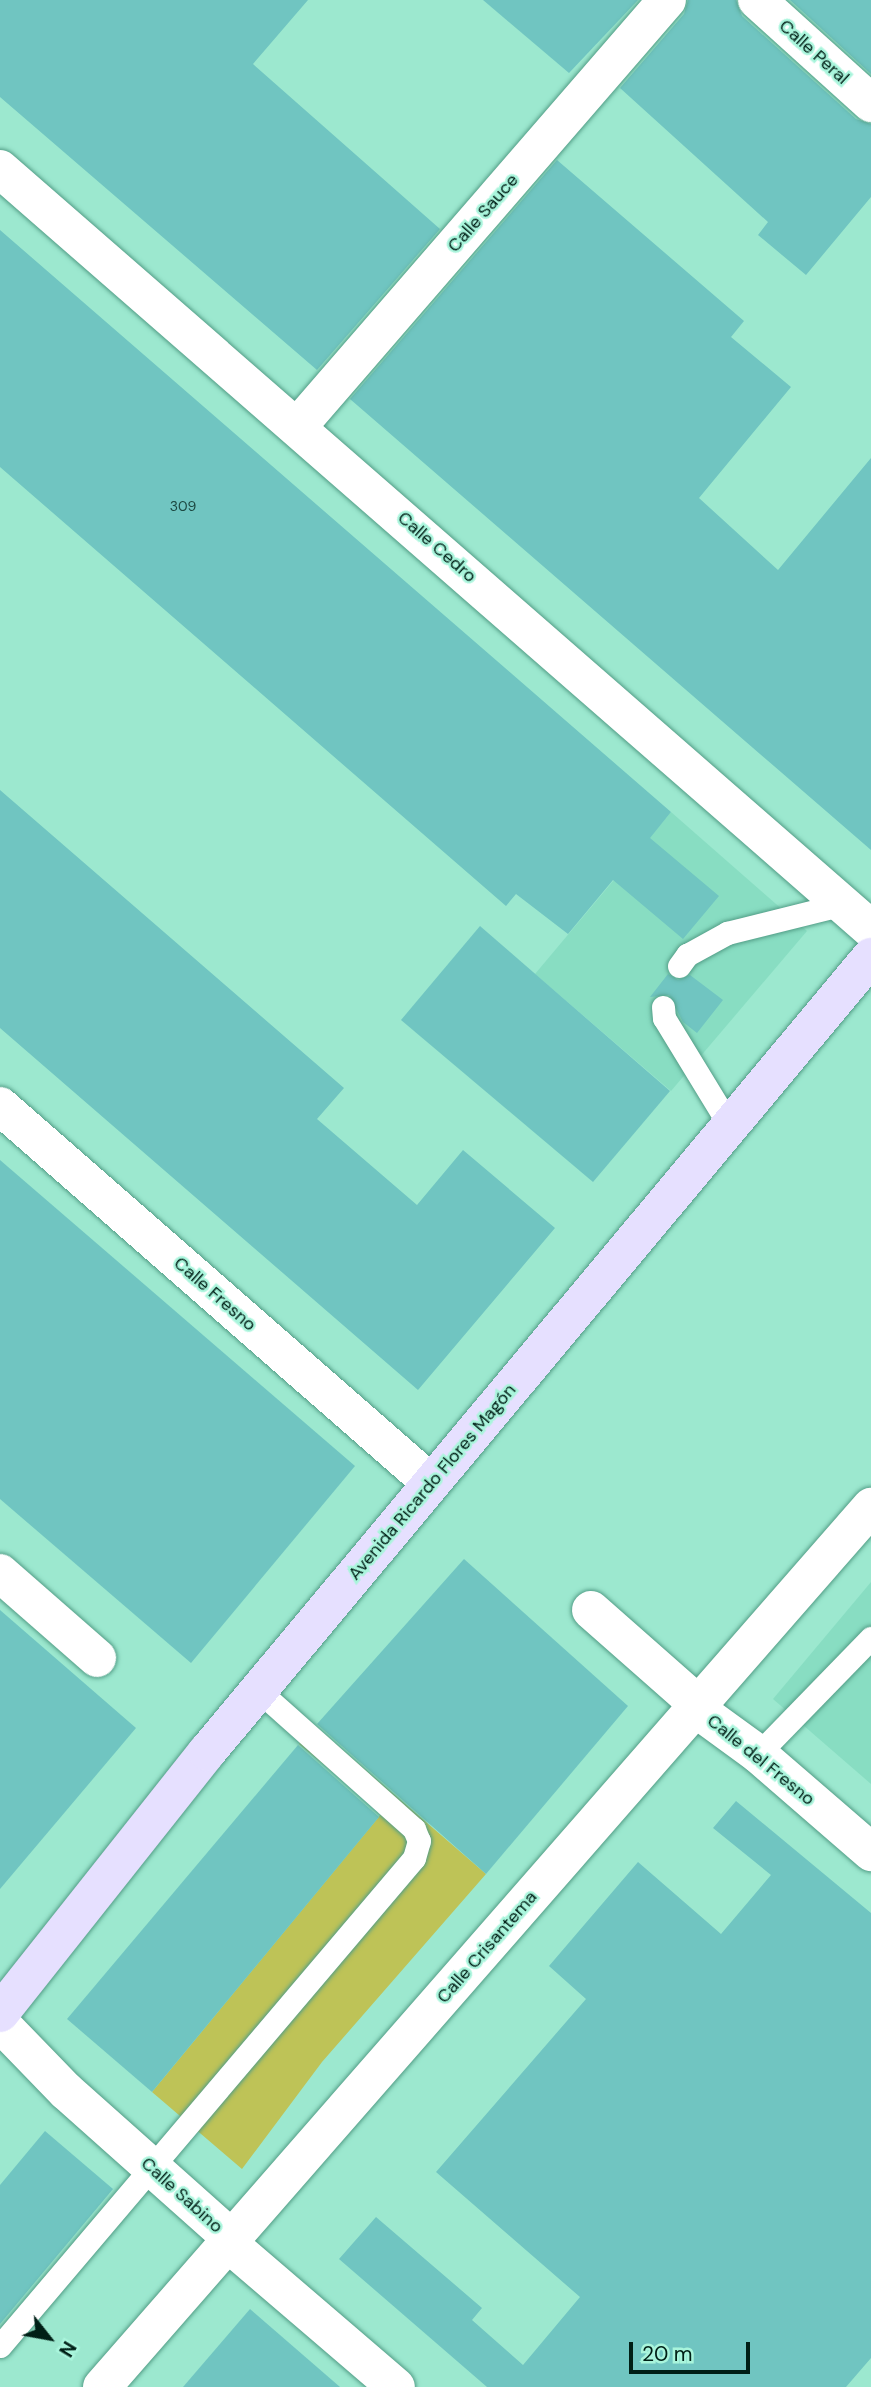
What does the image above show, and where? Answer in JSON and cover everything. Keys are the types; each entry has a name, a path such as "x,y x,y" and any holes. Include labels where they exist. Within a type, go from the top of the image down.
{"main road":[{"name":"Avenida Ricardo Flores Magón","path":"0,2013 258,1690 871,957"}],"street":[{"name":"Calle Sauce","path":"299,425 667,0"},
{"name":"Calle Peral","path":"757,0 871,103"},
{"name":"Calle Cedro","path":"0,169 299,425 857,916"},
{"name":"Calle Fresno","path":"0,1105 431,1483"},
{"name":"Calle Crisantema","path":"102,2387 871,1507"},
{"path":"0,1573 97,1658"},
{"name":"Calle del Fresno","path":"591,1610 692,1699 695,1708 758,1754 871,1852"},
{"name":"Calle Sabino","path":"0,2024 151,2167 231,2238 228,2243 396,2387"}],"lane":[{"path":"679,966 687,956 727,933 857,916"},
{"path":"663,1007 664,1018 730,1126"},
{"path":"758,1754 871,1638"},
{"path":"0,2346 414,1858 419,1841 414,1829 258,1690"}],"shaded area":[{"path":"671,812 807,931 671,1091 535,974"},
{"path":"871,1582 871,1784 773,1699"}],"green space":[{"path":"315,1726 486,1874 322,2062 242,2169 152,2092 382,1813 299,1744"}],"building":[{"path":"0,0 308,0 253,64 440,229 317,370 0,97"},
{"path":"483,0 638,0 569,73"},
{"path":"688,0 736,0 742,16 856,119 871,124 871,197 806,275 758,235 768,222 620,88 684,14"},
{"path":"790,0 871,0 871,74"},
{"path":"557,160 744,321 731,337 791,387 699,498 778,570 871,458 871,850 350,399"},
{"path":"0,230 671,812 650,838 719,896 683,939 613,880 568,934 516,894 506,906 0,467"},
{"path":"0,790 344,1088 317,1119 417,1205 463,1150 555,1228 418,1390 0,1028"},
{"path":"480,926 670,1091 593,1182 401,1020"},
{"path":"668,974 678,980 690,975 723,1000 697,1033 683,1022 669,995 650,997"},
{"path":"0,1160 355,1466 191,1663 0,1499"},
{"path":"464,1559 628,1706 486,1874 317,1724"},
{"path":"0,1610 136,1728 0,1889"},
{"path":"298,1745 379,1817 152,2092 67,2019"},
{"path":"736,1801 871,1913 871,2358 846,2387 487,2387 339,2259 376,2217 482,2308 472,2320 523,2365 580,2297 436,2172 586,1999 549,1966 638,1862 721,1934 771,1875 713,1828"},
{"path":"45,2131 113,2189 0,2324 0,2185"},
{"path":"250,2309 340,2387 183,2387"}]}
